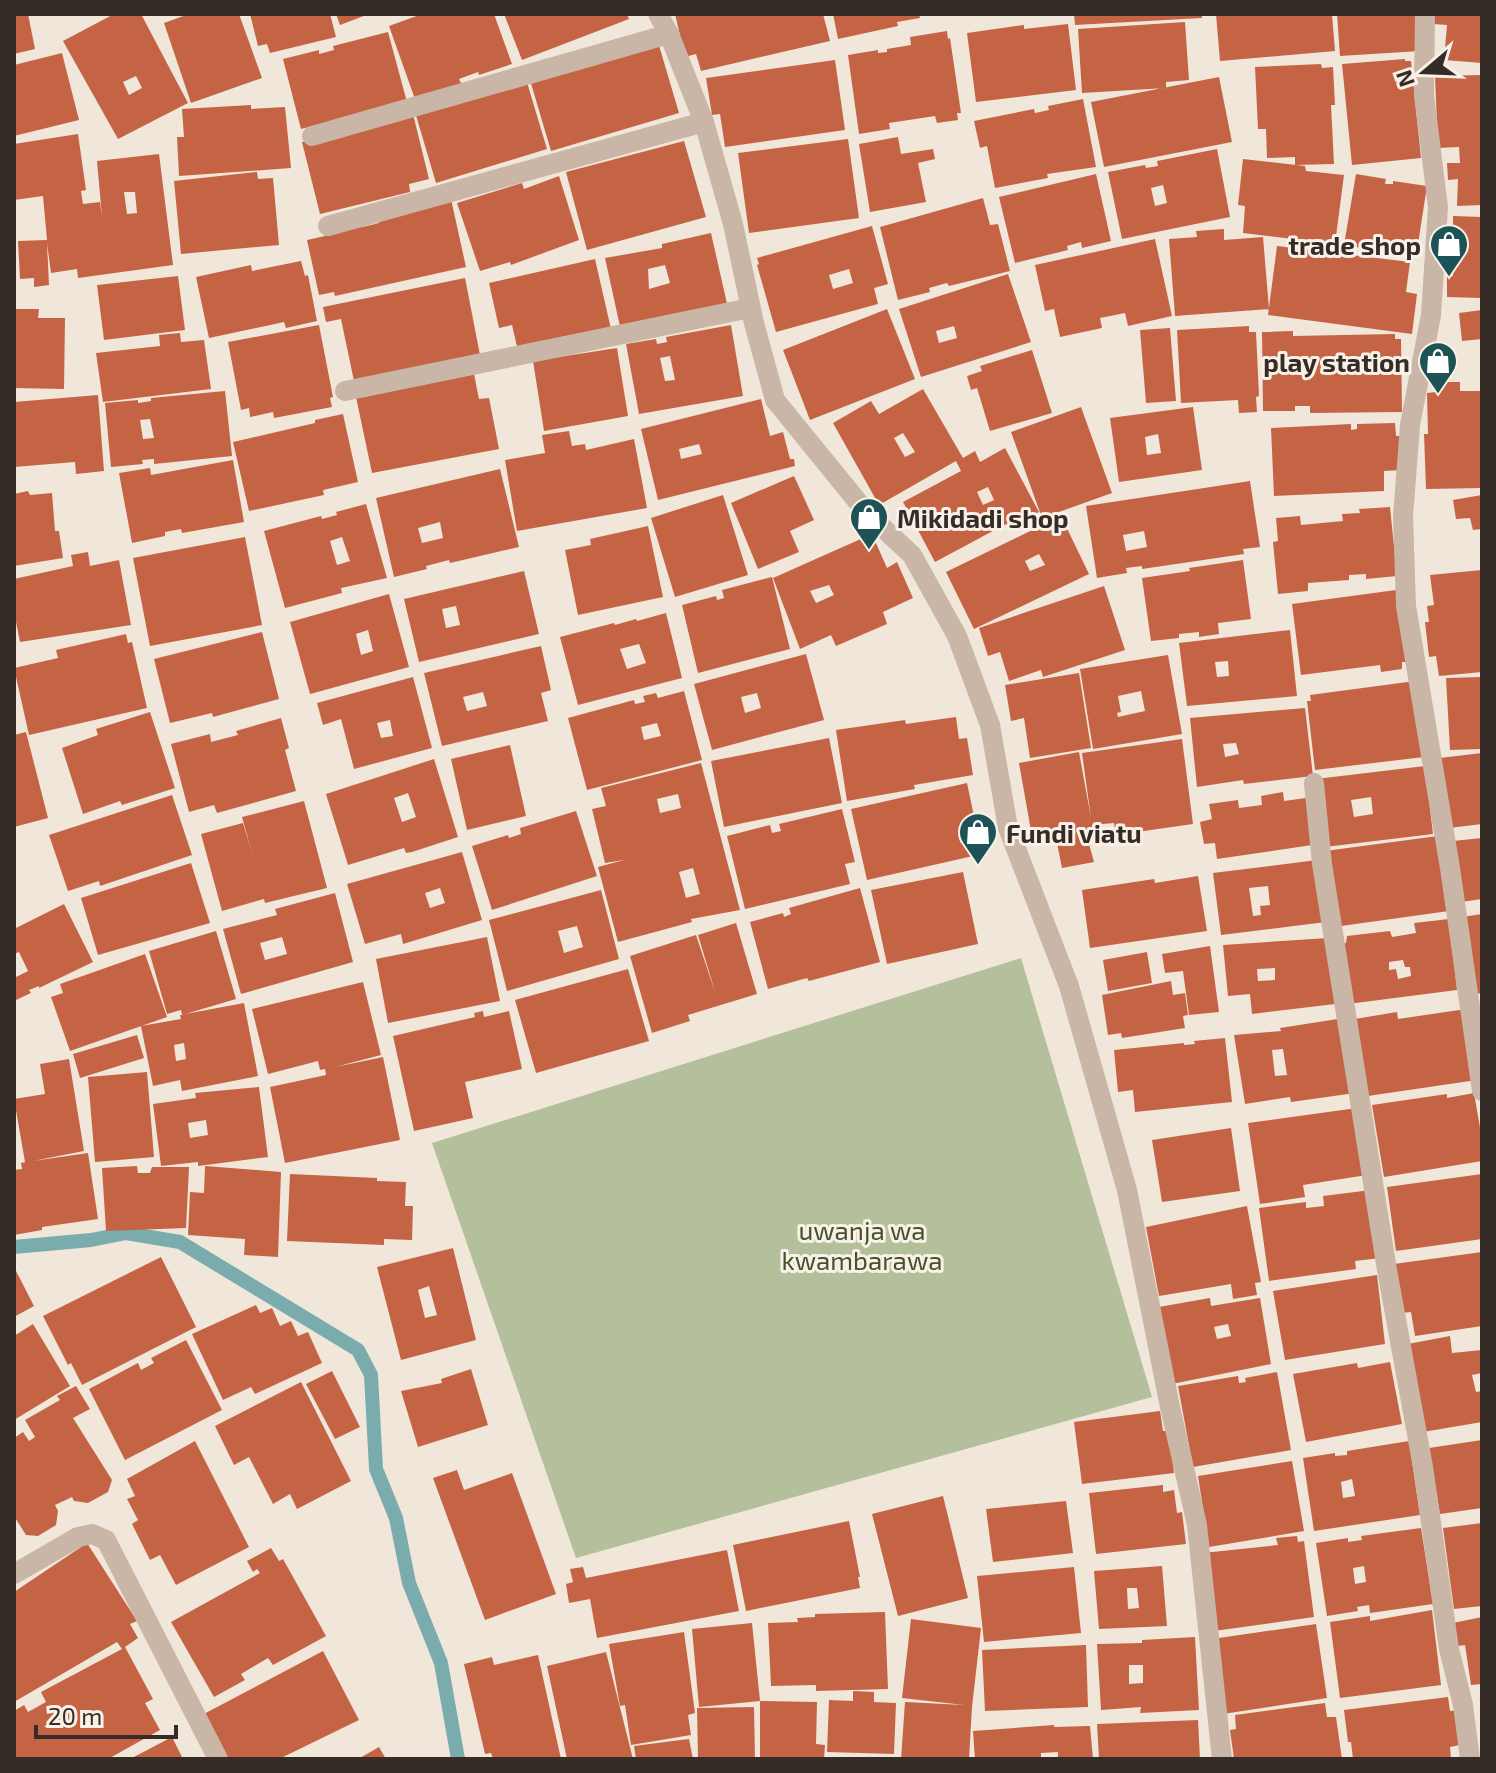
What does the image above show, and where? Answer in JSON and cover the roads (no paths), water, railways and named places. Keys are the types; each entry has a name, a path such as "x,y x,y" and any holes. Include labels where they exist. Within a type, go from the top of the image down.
{"street":[{"path":"658,14 704,122 733,224 750,308 775,400 867,513 912,555 957,636 990,725 1008,828 1069,986 1127,1190 1197,1525 1222,1759"},
{"path":"1425,14 1424,95 1438,207 1431,315 1410,425 1403,517 1406,606 1450,868 1482,1091"},
{"path":"312,136 669,34"},
{"path":"328,226 704,122"},
{"path":"345,391 750,308"},
{"path":"1314,783 1322,864 1387,1270 1423,1467 1449,1649 1463,1705 1470,1759"},
{"path":"14,1574 78,1537 92,1534 106,1540 218,1759"}],"waterway":[{"path":"14,1247 91,1240 126,1233 180,1242 358,1350 371,1375 376,1469 396,1518 409,1583 441,1663 458,1759"}],"place":[{"name":"trade shop","path":"1449,278"},
{"name":"play station","path":"1438,395"},
{"name":"Mikidadi shop","path":"869,551"},
{"name":"Fundi viatu","path":"978,866"}],"park label":[{"name":"uwanja wa kwambarawa","path":"862,1244"}]}
